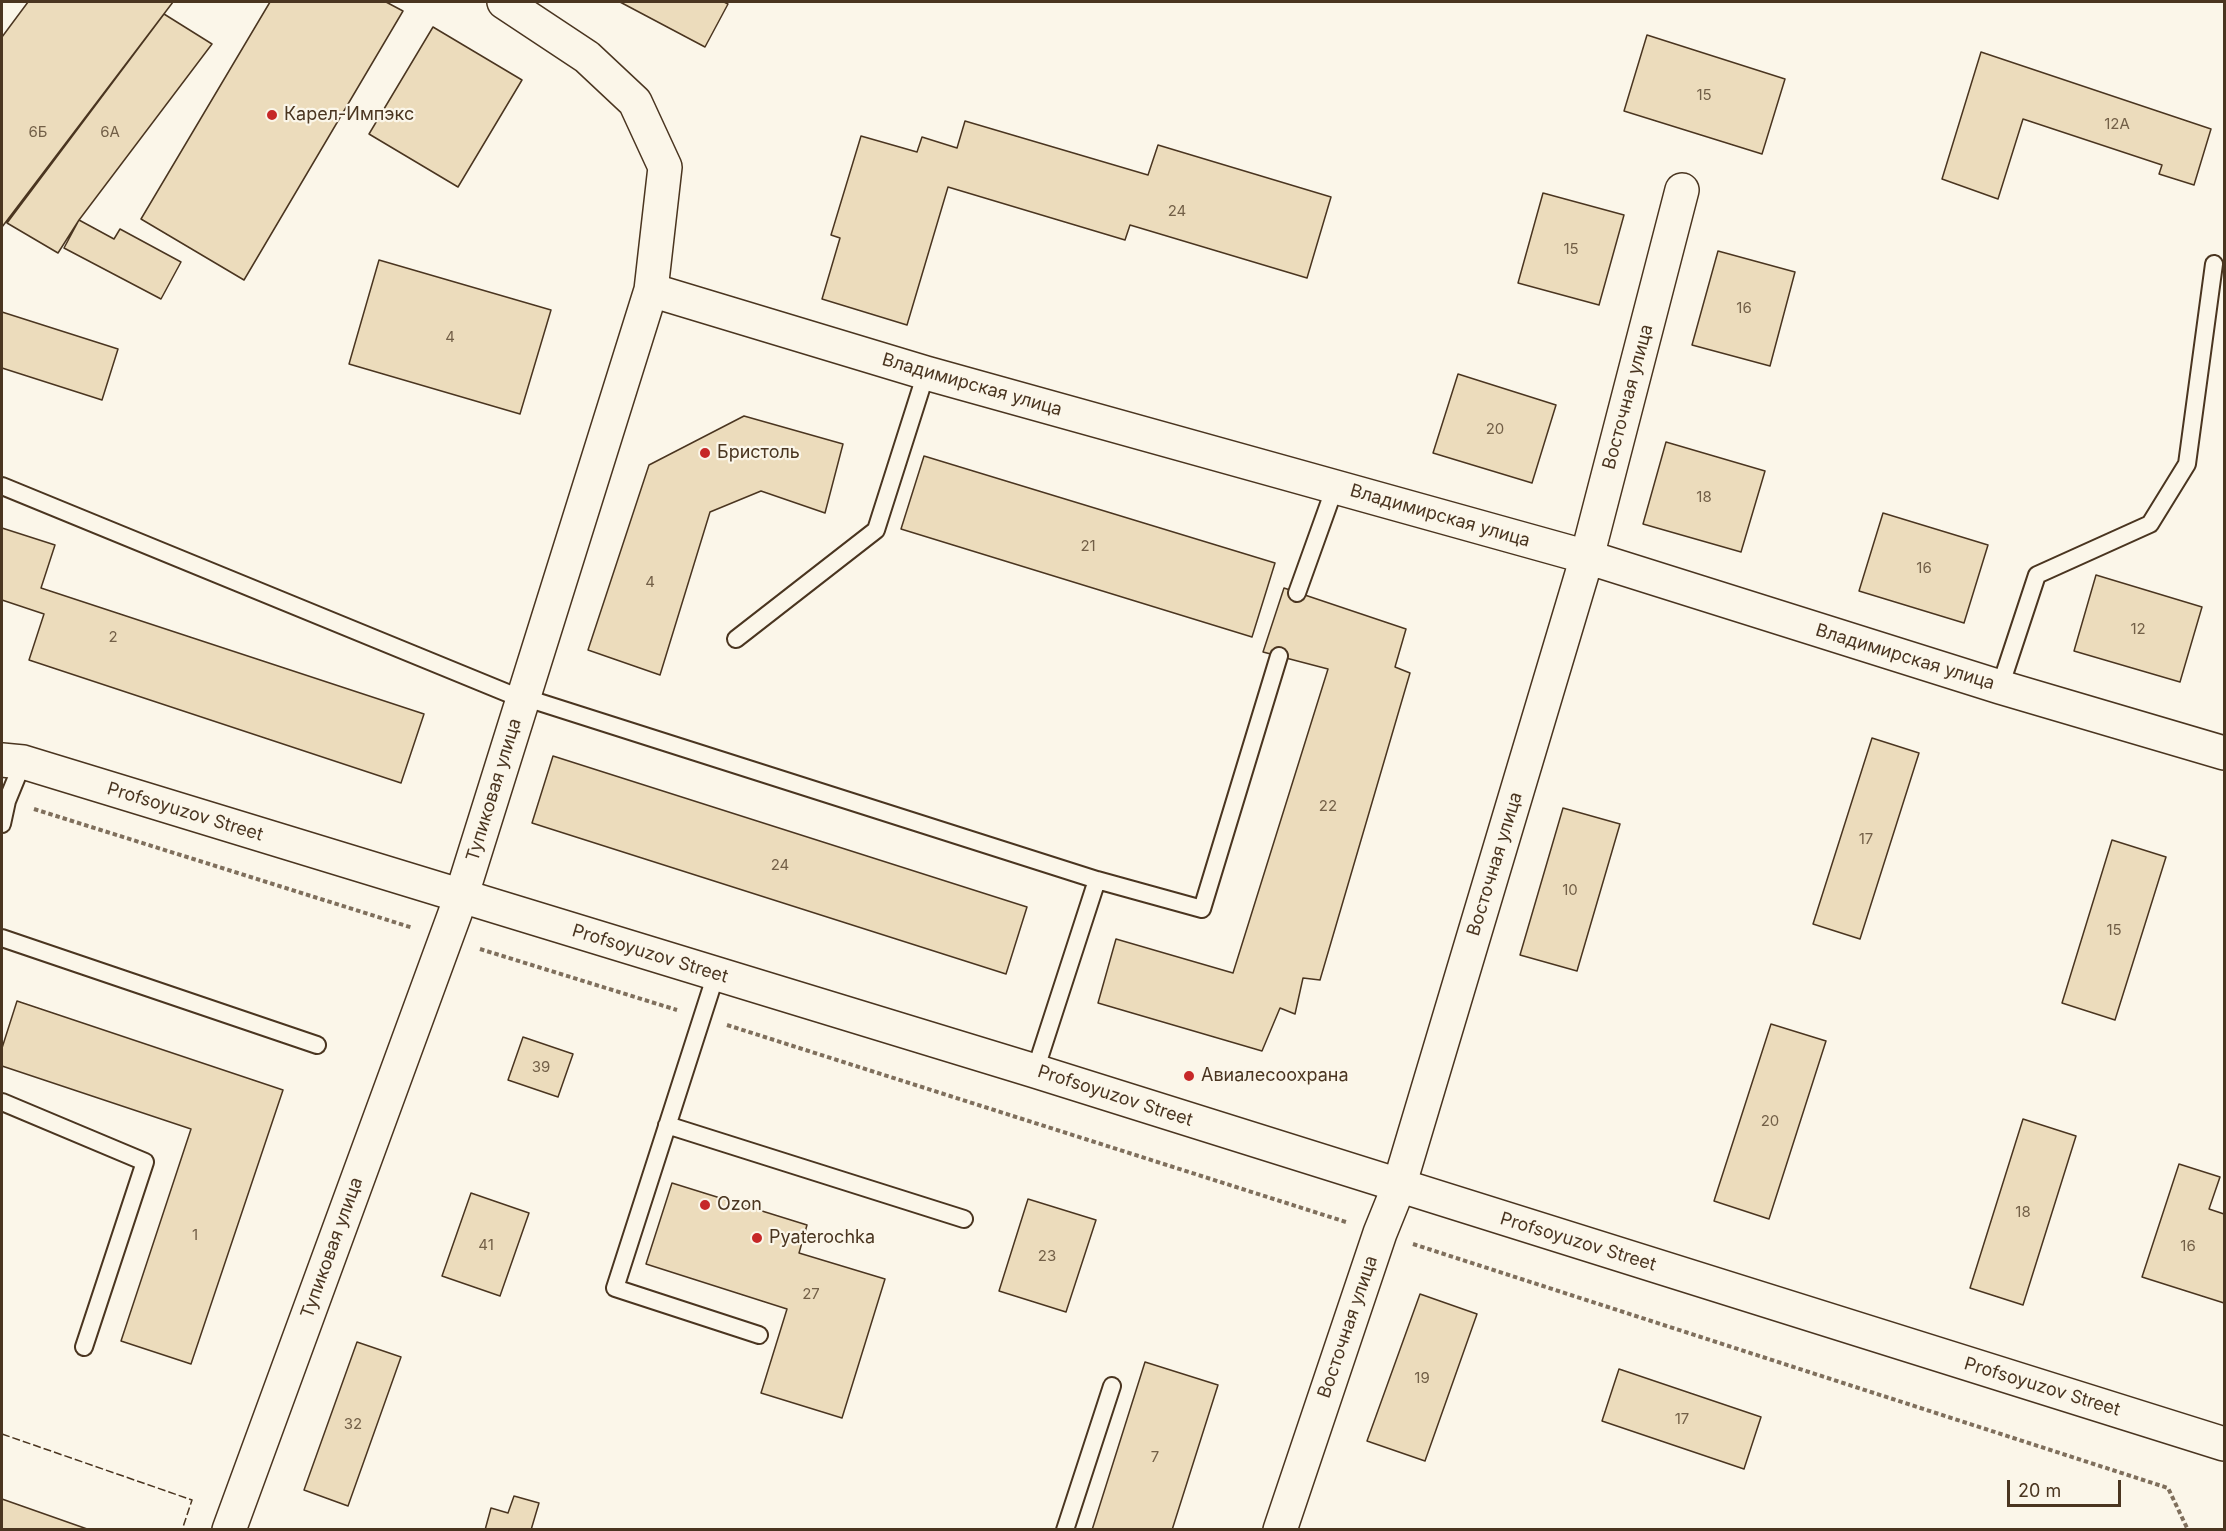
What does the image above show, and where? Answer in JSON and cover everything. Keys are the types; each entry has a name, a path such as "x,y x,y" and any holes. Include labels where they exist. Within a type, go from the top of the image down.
{"street":[{"name":"Тупиковая улица","path":"229,1530 461,897 651,290 665,167 635,102 587,57 504,2"},
{"name":"Восточная улица","path":"1280,1530 1380,1233 1399,1186 1587,557 1682,190"},
{"name":"Владимирская улица","path":"651,290 926,373 1587,557 2000,687 2224,753"},
{"name":"Profsoyuzov Street","path":"12,761 1035,1071 2224,1444"}],"lane":[{"path":"2000,687 2037,575 2150,524 2187,464 2214,264"},
{"path":"736,639 876,530 926,373"},
{"path":"2,486 523,698 1097,880 1202,909 1279,656"},
{"path":"1297,593 1335,487"},
{"path":"2,824 12,761"},
{"path":"1035,1071 1097,880"},
{"path":"2,938 317,1045"},
{"path":"716,974 615,1288 759,1335"},
{"path":"2,1102 145,1162 84,1347"},
{"path":"667,1125 964,1219"},
{"path":"1065,1530 1112,1386"}],"path":[{"path":"7,801 901,1079 2168,1488 2188,1530"}],"building":[{"path":"28,2 173,2 2,227 2,37"},
{"name":"Карел-Импэкс","path":"270,2 386,2 403,11 244,280 141,219"},
{"path":"620,2 724,2 728,4 705,47"},
{"path":"164,14 212,44 79,220 58,253 7,223"},
{"path":"433,27 522,80 458,187 369,134"},
{"path":"1647,35 1785,79 1762,154 1624,111"},
{"path":"1981,52 2211,129 2194,185 2159,174 2162,165 2023,119 1998,199 1942,179"},
{"path":"965,121 1148,175 1158,145 1331,197 1307,278 1130,225 1125,240 948,187 907,325 822,299 840,238 831,235 861,136 917,152 922,137 957,148"},
{"path":"1543,193 1624,215 1599,305 1518,283"},
{"path":"79,220 114,239 120,229 181,262 161,299 64,248"},
{"path":"1718,251 1795,272 1770,366 1692,345"},
{"path":"379,260 551,310 520,414 349,364"},
{"path":"2,312 118,349 102,400 2,368"},
{"path":"1458,374 1556,405 1532,483 1433,453"},
{"path":"744,416 843,444 825,513 761,491 710,512 660,675 588,650 649,465"},
{"path":"1666,442 1765,471 1741,552 1643,524"},
{"path":"924,456 1275,563 1252,637 901,529"},
{"path":"1883,513 1988,545 1964,623 1859,591"},
{"path":"2,528 55,545 41,588 424,714 401,783 29,660 44,614 2,600"},
{"path":"2096,575 2202,607 2180,682 2074,651"},
{"path":"1284,588 1406,629 1395,667 1410,673 1320,980 1303,978 1295,1014 1280,1008 1262,1051 1098,1003 1116,939 1233,973 1328,669 1263,652"},
{"path":"1872,738 1919,753 1860,939 1813,924"},
{"path":"553,756 1027,907 1006,974 532,823"},
{"path":"1563,808 1620,824 1577,971 1520,955"},
{"path":"2112,840 2166,857 2115,1020 2062,1003"},
{"path":"17,1001 283,1090 191,1364 121,1341 191,1129 2,1066 2,1048"},
{"path":"1771,1024 1826,1041 1769,1219 1714,1201"},
{"path":"523,1037 573,1054 558,1097 508,1080"},
{"path":"2023,1119 2076,1136 2023,1305 1970,1288"},
{"path":"2179,1164 2220,1177 2209,1209 2224,1214 2224,1303 2142,1277"},
{"path":"672,1183 807,1225 799,1253 885,1279 842,1418 761,1393 787,1309 646,1264"},
{"path":"471,1193 529,1213 500,1296 442,1276"},
{"path":"1028,1199 1096,1220 1066,1312 999,1291"},
{"path":"1420,1294 1477,1314 1425,1461 1367,1441"},
{"path":"357,1342 401,1357 348,1506 304,1490"},
{"path":"1145,1362 1218,1385 1172,1530 1092,1530"},
{"path":"1619,1369 1761,1417 1744,1469 1602,1421"},
{"path":"514,1496 539,1503 531,1530 485,1530 491,1508 508,1513"},
{"path":"2,1499 90,1530 2,1530"}],"fence":[{"path":"2,1434 192,1500 182,1530"}],"place":[{"name":"Карел-Импэкс","path":"272,115"},
{"name":"Бристоль","path":"705,453"},
{"name":"Авиалесоохрана","path":"1189,1076"},
{"name":"Ozon","path":"705,1205"},
{"name":"Pyaterochka","path":"757,1238"}]}
